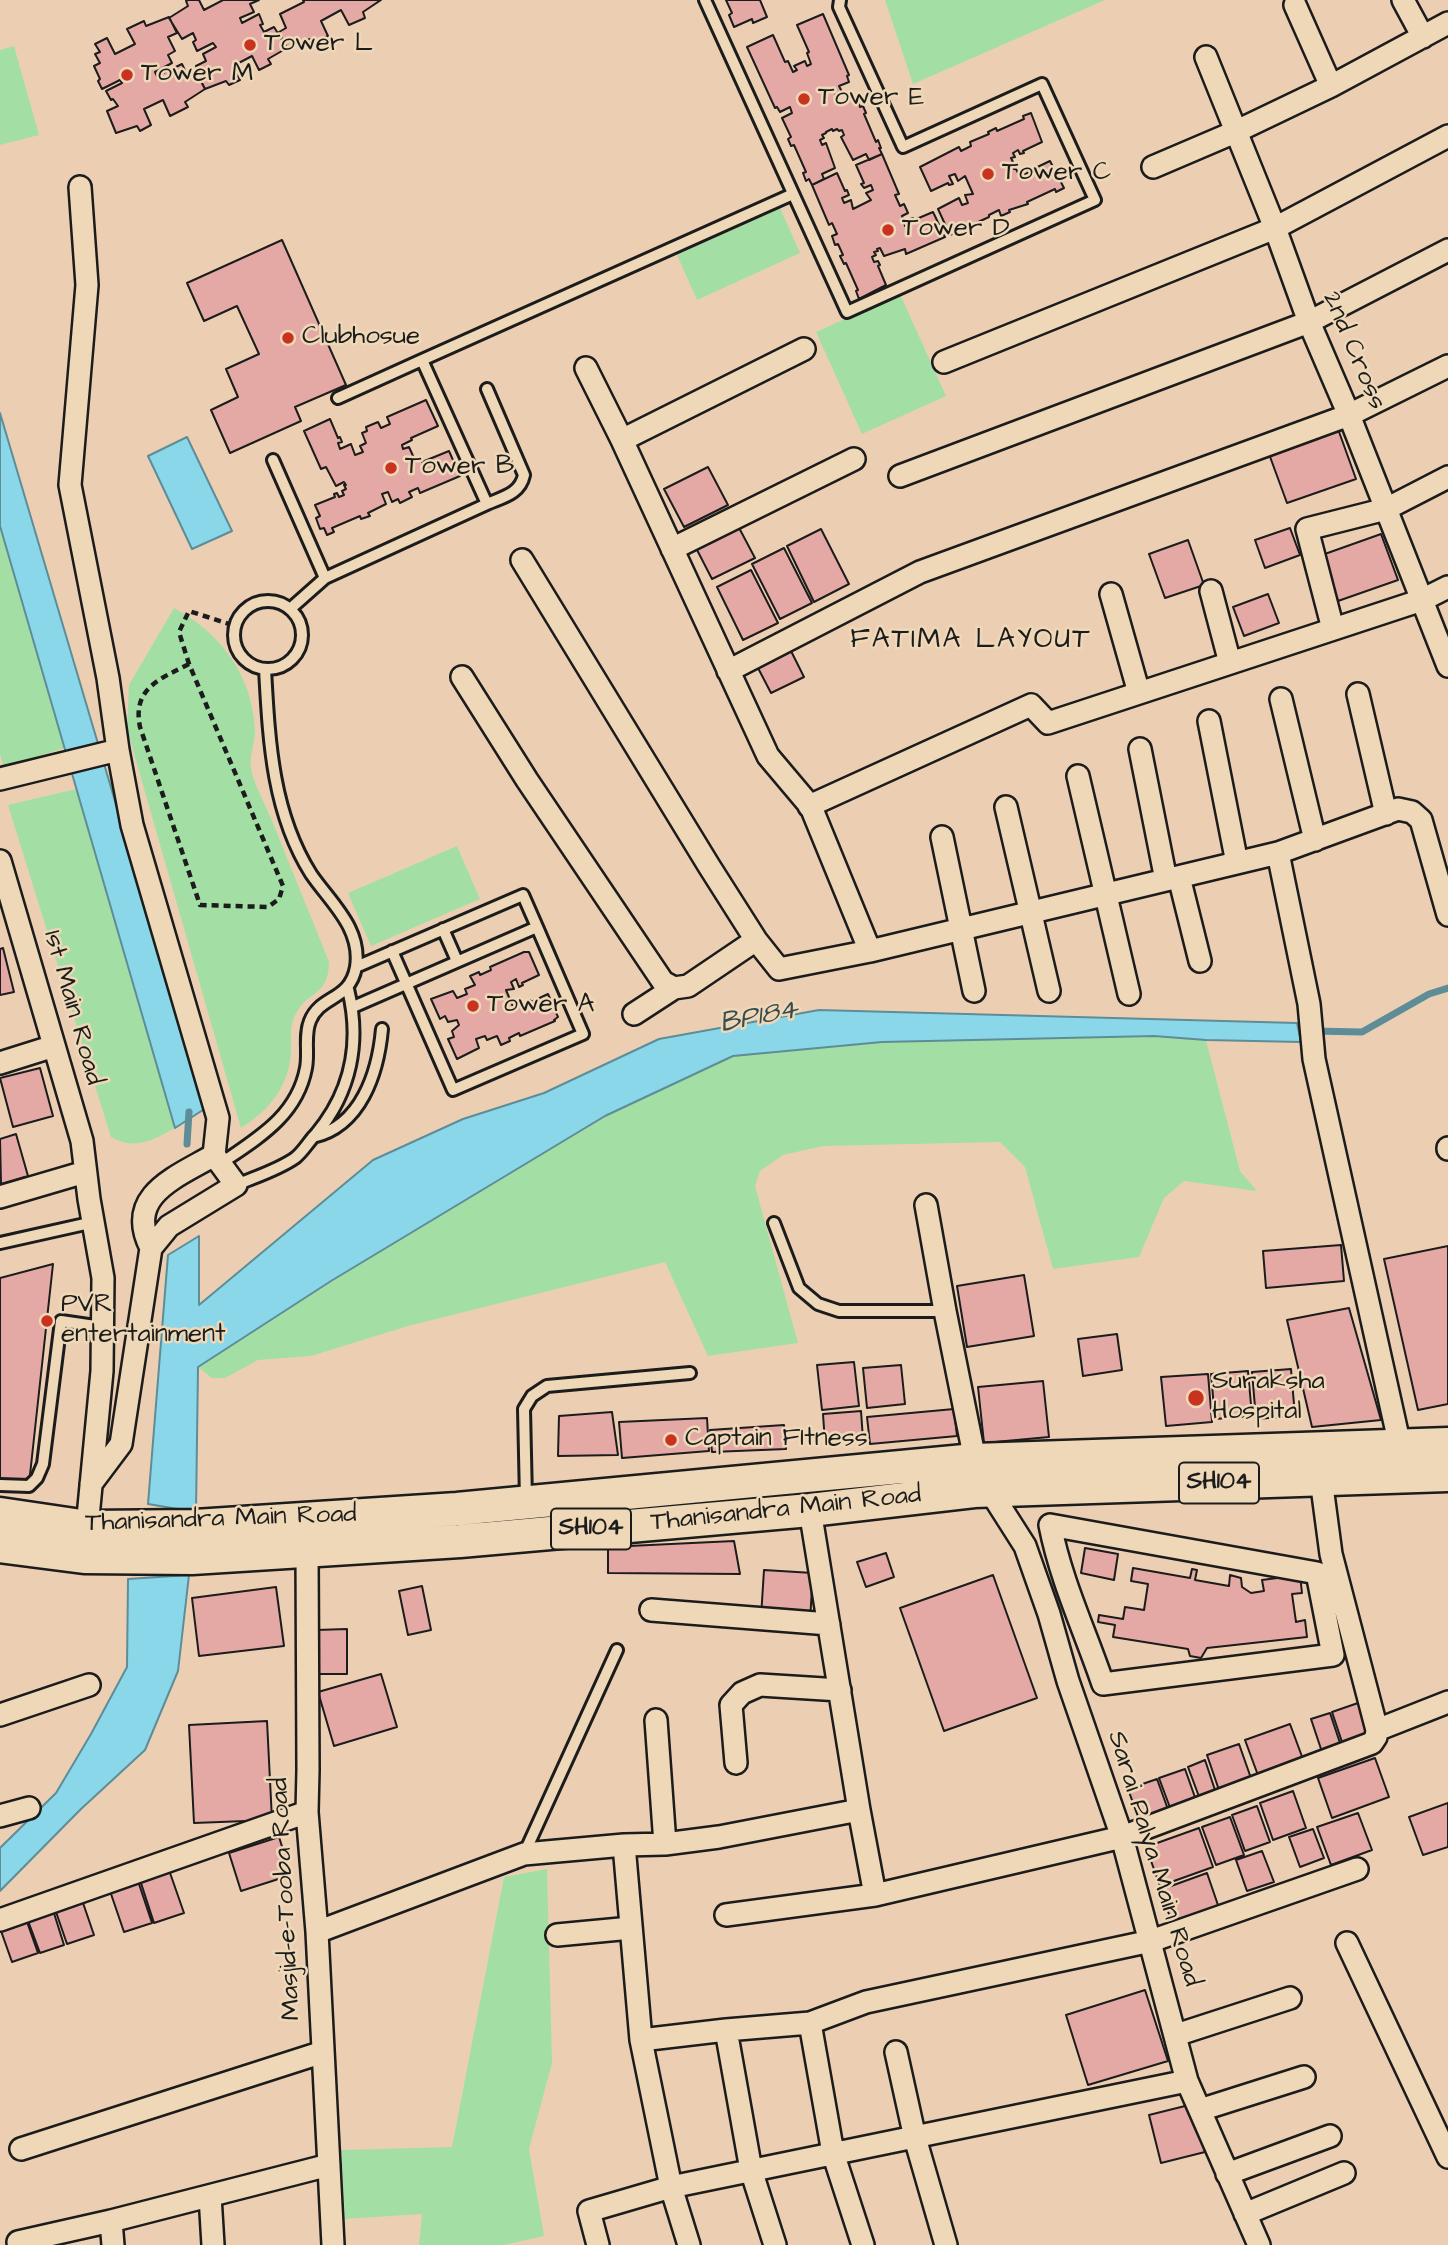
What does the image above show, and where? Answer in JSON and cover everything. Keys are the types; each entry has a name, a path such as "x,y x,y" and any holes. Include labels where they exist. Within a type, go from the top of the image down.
{"main road":[{"name":"Thanisandra Main Road","path":"0,1546 86,1542 125,1527 195,1526 457,1509 975,1460 1448,1444"},
{"name":"Thanisandra Main Road","path":"0,1514 86,1542 125,1559 192,1558 460,1541 810,1510 974,1491 1448,1475"}],"street":[{"path":"1403,0 1423,37"},
{"path":"1295,5 1331,86"},
{"path":"1153,166 1235,132 1331,86 1448,23"},
{"name":"2nd Cross","path":"1206,57 1275,228 1308,322 1349,415 1448,666"},
{"path":"944,362 1275,228 1448,136"},
{"path":"80,187 87,285 70,485 108,678 109,751 218,1118 217,1160 236,1185 169,1226 151,1248 121,1444 91,1485"},
{"path":"900,476 1308,322 1448,250"},
{"path":"622,440 804,349"},
{"path":"728,671 920,572 1349,415 1448,366"},
{"path":"586,368 768,756 809,806 870,951"},
{"path":"672,549 854,459"},
{"path":"1333,629 1307,528 1386,509 1448,477"},
{"path":"522,560 756,940 779,969 870,951 1278,853 1398,809 1412,811 1421,820 1448,915"},
{"path":"809,806 1031,705 1048,723 1422,600 1448,587"},
{"path":"1211,591 1230,663"},
{"path":"1111,594 1139,694"},
{"path":"463,677 527,780 663,982 674,988"},
{"path":"1358,694 1386,814"},
{"path":"1281,699 1315,840"},
{"path":"1209,721 1237,863"},
{"path":"1140,749 1172,878 1200,961"},
{"path":"0,779 109,751"},
{"path":"1079,776 1129,994"},
{"path":"1006,807 1049,991"},
{"path":"942,837 974,991"},
{"path":"1278,853 1309,1004 1314,1059 1400,1446"},
{"name":"1st Main Road","path":"0,861 9,922 54,1046 82,1141 103,1278 102,1371 86,1542"},
{"path":"634,1014 674,988 688,986 756,940"},
{"path":"0,1063 54,1046"},
{"path":"151,1248 146,1238 143,1216 152,1195 161,1187 217,1160"},
{"path":"0,1198 85,1172"},
{"name":"Sarai Palya Main Road","path":"926,1205 975,1460 990,1491 1025,1546 1122,1837 1187,2081 1259,2245"},
{"path":"726,1914 875,1895 1122,1837 1372,1743 1377,1730 1331,1554 1321,1479"},
{"path":"810,1510 875,1895"},
{"path":"1051,1525 1317,1573 1333,1655 1103,1684 1075,1612 1055,1546 1051,1525"},
{"path":"1025,1546 1055,1546"},
{"name":"Masjid-e-Tooba Road","path":"307,1551 306,1812 317,1932 333,2245"},
{"path":"651,1610 829,1623"},
{"path":"1049,1615 1075,1612"},
{"path":"1068,1681 1100,1674"},
{"path":"0,1715 89,1685"},
{"path":"736,1763 732,1705 741,1693 760,1685 840,1690"},
{"path":"1377,1730 1448,1702"},
{"path":"656,1720 665,1844"},
{"path":"0,1816 29,1808"},
{"path":"317,1932 524,1854 665,1844 719,1837 859,1810"},
{"path":"0,1920 306,1812"},
{"path":"624,1845 641,2040 671,2187 689,2245"},
{"path":"641,2040 810,2023 866,2002 1151,1941 1357,1869"},
{"path":"557,1935 631,1928"},
{"path":"1347,1943 1448,2157"},
{"path":"1176,2035 1290,1998"},
{"path":"810,2023 834,2153 863,2245"},
{"path":"726,2030 751,2170 775,2245"},
{"path":"20,2149 323,2052"},
{"path":"896,2052 915,2138 946,2245"},
{"path":"1200,2109 1304,2077"},
{"path":"598,2245 589,2211 671,2187 1187,2081"},
{"path":"1227,2174 1330,2136"},
{"path":"19,2242 329,2165"},
{"path":"1245,2214 1344,2173"},
{"path":"210,2196 213,2245"},
{"path":"111,2221 113,2245"}],"lane":[{"path":"705,0 847,312 1095,200 1042,84 903,147 839,7 840,0"},
{"path":"338,398 793,194"},
{"path":"422,360 487,504"},
{"path":"290,609 325,578 516,491 524,475 487,389"},
{"path":"273,460 325,578"},
{"path":"260,601 281,603 297,617 301,627 300,648 286,664 276,668 255,667 239,653 234,643 235,626 242,613 250,606 260,601"},
{"path":"236,1185 296,1158 313,1137 335,1107 349,1073 355,1033 353,1007 348,989 356,967 355,951 346,920 299,854 282,810 274,769 265,669"},
{"path":"356,967 392,951 523,894 583,1034 453,1090 392,951"},
{"path":"353,1007 537,927"},
{"path":"443,929 457,961"},
{"path":"217,1160 270,1130 292,1105 305,1075 310,1021 318,1009 348,989"},
{"path":"313,1137 336,1129 346,1121 362,1098 379,1057 382,1029"},
{"path":"0,1243 93,1222"},
{"path":"774,1223 799,1287 818,1304 839,1311 945,1311"},
{"path":"0,1485 29,1486 37,1478 43,1464 61,1321 102,1327"},
{"path":"526,1503 524,1409 532,1396 547,1386 690,1373"},
{"path":"524,1854 617,1650"}],"path":[{"path":"189,664 154,682 148,688 140,702 140,727 200,905 268,907 279,899 283,886 189,664 179,632 189,611 235,626"}],"green space":[{"path":"885,0 1105,0 913,84"},
{"path":"14,46 39,135 0,145 0,50"},
{"path":"780,208 800,253 697,300 677,255"},
{"path":"900,294 946,396 862,434 816,332"},
{"path":"0,526 64,748 4,768 0,754"},
{"path":"174,608 191,618 220,643 241,675 253,711 255,731 252,773 329,962 325,982 304,1002 292,1022 290,1063 282,1085 269,1105 241,1128 127,729 129,685"},
{"path":"76,789 175,1128 144,1142 128,1143 111,1137 8,805"},
{"path":"457,846 480,899 371,946 348,893"},
{"path":"1154,1036 1206,1040 1240,1171 1257,1191 1184,1181 1164,1198 1139,1257 1053,1269 1025,1167 1000,1142 823,1146 783,1155 760,1171 755,1186 798,1343 708,1356 665,1262 408,1326 311,1356 258,1360 225,1378 212,1378 198,1367 331,1281 605,1116 734,1056 882,1042"},
{"path":"547,1869 552,2063 529,2149 544,2236 504,2245 419,2245 422,2214 345,2219 341,2150 452,2147 504,1877"}],"water":[{"path":"0,413 206,1108 175,1128 0,526"},
{"path":"187,437 232,531 192,549 148,456"},
{"path":"819,1010 1297,1023 1301,1042 1154,1036 882,1042 733,1056 605,1116 331,1281 198,1367 196,1512 148,1504 168,1255 199,1236 199,1305 373,1160 463,1119 544,1093 659,1039"},
{"path":"189,1575 178,1671 145,1750 81,1809 0,1891 0,1848 56,1793 127,1667 128,1579"}],"building":[{"name":"Tower L","path":"188,0 199,0 204,10 223,0 259,0 250,4 254,12 240,18 242,23 259,14 264,32 274,27 287,48 268,59 271,64 259,70 252,56 233,66 240,80 229,85 226,81 205,89 196,66 206,61 203,54 216,47 213,43 197,51 193,33 182,39 169,18 188,6"},
{"path":"303,0 381,0 363,12 365,18 349,25 341,10 321,21 328,36 312,43 310,39 287,48 279,32 286,28 280,14 304,2"},
{"path":"726,0 760,0 767,17 753,23 752,19 734,27"},
{"name":"Tower E","path":"823,14 849,75 849,82 839,86 842,92 835,95 839,103 856,95 882,154 869,160 866,154 853,160 841,137 844,135 842,130 832,129 822,135 824,138 820,140 822,145 826,143 835,168 822,174 824,179 812,185 809,179 806,181 803,173 806,172 794,145 791,146 788,139 791,137 782,118 792,113 790,107 780,112 775,108 747,47 773,35 785,62 788,61 793,72 797,70 794,66 805,61 807,66 811,64 807,53 809,52 797,25"},
{"name":"Tower M","path":"169,17 177,33 168,37 175,51 168,55 172,63 155,72 157,76 182,64 188,77 197,73 205,89 185,102 188,107 170,116 163,100 144,109 151,125 140,131 137,126 116,133 107,111 118,106 106,91 122,83 120,80 102,89 94,66 100,63 95,54 100,52 95,44 107,38 115,54 135,44 127,29 144,21 146,26"},
{"name":"Tower C","path":"1031,113 1042,142 1023,151 1024,153 1020,154 1018,150 1013,153 1015,157 1011,158 1011,163 1018,173 1021,171 1023,175 1028,173 1026,169 1031,170 1050,161 1064,188 1056,192 1055,189 1001,216 999,210 950,235 938,209 959,198 962,205 968,203 965,195 973,194 965,176 958,181 955,174 949,176 953,184 948,183 931,191 920,167 959,147 961,151 971,146 970,142 989,134 988,132 996,128 997,131"},
{"name":"Tower D","path":"882,154 899,194 895,195 900,206 904,204 908,213 902,216 905,226 912,223 910,219 914,220 933,212 945,237 906,254 905,249 884,256 880,248 877,249 878,251 874,252 876,255 872,257 874,262 878,261 880,265 878,266 886,285 859,299 858,290 840,256 843,255 838,244 835,245 832,236 837,234 832,223 829,225 812,185 837,173 849,195 842,198 844,203 851,200 853,209 871,200 866,193 873,190 871,185 864,188 861,184 864,183 856,165"},
{"name":"Clubhosue","path":"282,240 346,385 295,407 301,421 230,453 211,410 238,397 226,369 259,354 237,306 204,321 187,283"},
{"name":"Tower B","path":"426,400 438,426 411,438 412,440 402,445 403,449 409,447 414,458 408,460 410,464 449,451 460,476 420,493 418,488 409,492 412,497 400,503 398,499 392,502 388,492 382,494 386,504 368,513 370,516 361,519 360,516 332,528 334,532 327,535 324,528 320,529 316,518 320,516 315,505 335,497 334,494 337,493 339,497 344,495 342,491 346,489 346,485 344,482 336,486 326,467 321,469 304,431 330,419 342,442 338,443 340,449 351,444 355,455 363,452 360,446 366,443 362,433 367,431 366,427 378,422 381,428 390,424 387,417"},
{"path":"1338,429 1356,479 1287,503 1269,454"},
{"path":"708,467 728,505 684,527 664,489"},
{"path":"737,524 755,558 712,579 695,546"},
{"path":"1290,528 1300,555 1265,568 1255,540"},
{"path":"821,529 849,584 814,602 787,546"},
{"path":"1381,534 1398,580 1338,601 1322,555"},
{"path":"1188,540 1204,585 1165,598 1149,554"},
{"path":"784,548 812,603 780,619 752,564"},
{"path":"751,570 778,623 743,640 717,587"},
{"path":"1268,594 1279,623 1244,636 1233,607"},
{"path":"791,651 804,677 771,693 758,668"},
{"path":"3,948 14,992 0,995 0,949"},
{"name":"Tower A","path":"529,952 539,975 519,987 516,979 511,982 514,989 506,990 514,1009 521,1003 524,1011 529,1008 526,1001 531,1002 548,994 558,1017 555,1021 520,1036 519,1033 501,1045 497,1036 487,1040 485,1036 476,1039 479,1048 457,1059 448,1039 454,1037 452,1031 459,1025 457,1020 448,1022 445,1016 440,1019 431,999 453,991 457,998 467,994 465,989 475,985 470,976 479,972 480,975 491,970 490,967"},
{"path":"40,1068 53,1116 13,1127 0,1078"},
{"path":"16,1134 28,1176 1,1184 0,1139"},
{"path":"1341,1245 1344,1281 1266,1288 1263,1251"},
{"path":"1448,1246 1448,1404 1418,1410 1384,1259"},
{"path":"53,1264 29,1484 0,1481 0,1278"},
{"path":"1024,1275 1034,1336 967,1347 957,1286"},
{"path":"1349,1308 1381,1420 1312,1427 1287,1320"},
{"path":"1117,1334 1122,1370 1083,1376 1078,1339"},
{"path":"854,1362 859,1406 822,1410 817,1365"},
{"path":"901,1365 905,1404 867,1408 863,1368"},
{"path":"1291,1369 1295,1416 1256,1419 1252,1372"},
{"path":"1248,1371 1252,1416 1215,1419 1211,1374"},
{"path":"1208,1374 1212,1422 1166,1426 1161,1377"},
{"path":"1043,1381 1049,1437 984,1443 978,1387"},
{"path":"954,1409 957,1436 870,1444 867,1417"},
{"path":"861,1411 863,1439 825,1443 823,1414"},
{"path":"612,1412 618,1455 558,1456 559,1416"},
{"path":"707,1418 709,1451 622,1458 619,1422"},
{"path":"784,1425 786,1449 712,1452 710,1430"},
{"path":"734,1541 740,1574 608,1573 608,1547"},
{"path":"1085,1548 1118,1554 1114,1580 1081,1573"},
{"path":"886,1553 894,1577 866,1587 857,1562"},
{"path":"1133,1568 1190,1578 1192,1569 1197,1570 1195,1580 1229,1586 1230,1575 1241,1578 1242,1587 1251,1593 1264,1591 1262,1580 1300,1575 1302,1593 1292,1594 1296,1622 1305,1620 1307,1637 1207,1648 1201,1658 1190,1656 1188,1649 1113,1637 1115,1625 1098,1622 1099,1615 1123,1619 1125,1607 1144,1610 1148,1584 1131,1581"},
{"path":"764,1570 813,1573 810,1620 761,1617"},
{"path":"993,1575 1037,1698 944,1731 900,1608"},
{"path":"422,1586 431,1630 408,1635 399,1591"},
{"path":"276,1587 284,1646 199,1656 192,1598"},
{"path":"347,1629 347,1674 317,1674 316,1630"},
{"path":"381,1674 397,1727 334,1746 318,1692"},
{"path":"1358,1703 1370,1740 1344,1748 1332,1712"},
{"path":"1330,1713 1342,1749 1323,1755 1311,1719"},
{"path":"267,1721 272,1820 194,1823 189,1725"},
{"path":"1290,1724 1304,1762 1259,1778 1245,1740"},
{"path":"1239,1744 1252,1781 1220,1793 1207,1755"},
{"path":"1375,1758 1389,1797 1332,1818 1318,1778"},
{"path":"1205,1760 1217,1796 1201,1802 1188,1767"},
{"path":"1185,1769 1197,1803 1172,1813 1159,1778"},
{"path":"1157,1779 1170,1815 1141,1825 1128,1789"},
{"path":"1293,1791 1306,1828 1273,1840 1260,1803"},
{"path":"1448,1803 1448,1847 1423,1855 1409,1817"},
{"path":"1257,1806 1270,1842 1245,1851 1232,1815"},
{"path":"1358,1813 1372,1850 1331,1865 1317,1827"},
{"path":"1230,1817 1244,1855 1216,1865 1202,1827"},
{"path":"1199,1828 1213,1867 1160,1886 1146,1847"},
{"path":"1313,1829 1324,1858 1300,1867 1289,1837"},
{"path":"279,1837 291,1875 241,1891 229,1853"},
{"path":"1262,1851 1274,1882 1247,1891 1236,1860"},
{"path":"169,1870 184,1913 154,1923 140,1880"},
{"path":"1207,1873 1219,1908 1173,1925 1160,1890"},
{"path":"138,1881 152,1923 124,1932 110,1891"},
{"path":"82,1900 94,1935 67,1944 55,1909"},
{"path":"53,1910 64,1945 40,1953 27,1918"},
{"path":"26,1919 38,1953 12,1962 0,1928"},
{"path":"1145,1990 1168,2061 1088,2085 1066,2015"},
{"path":"1193,2104 1205,2152 1161,2163 1149,2115"}],"waterway":[{"name":"BP184","path":"1313,1031 1362,1032 1429,994 1448,988"},
{"path":"187,1144 189,1112"}],"place":[{"name":"Tower L","path":"250,45"},
{"name":"Tower M","path":"127,75"},
{"name":"Tower E","path":"804,99"},
{"name":"Tower C","path":"988,174"},
{"name":"Tower D","path":"888,230"},
{"name":"Clubhosue","path":"288,338"},
{"name":"Tower B","path":"391,468"},
{"name":"Tower A","path":"473,1006"},
{"name":"PVR entertainment","path":"47,1321"},
{"name":"Suraksha Hospital","path":"1196,1398"},
{"name":"Captain FItness","path":"671,1440"}],"district":[{"name":"FATIMA LAYOUT","path":"971,641"}]}
